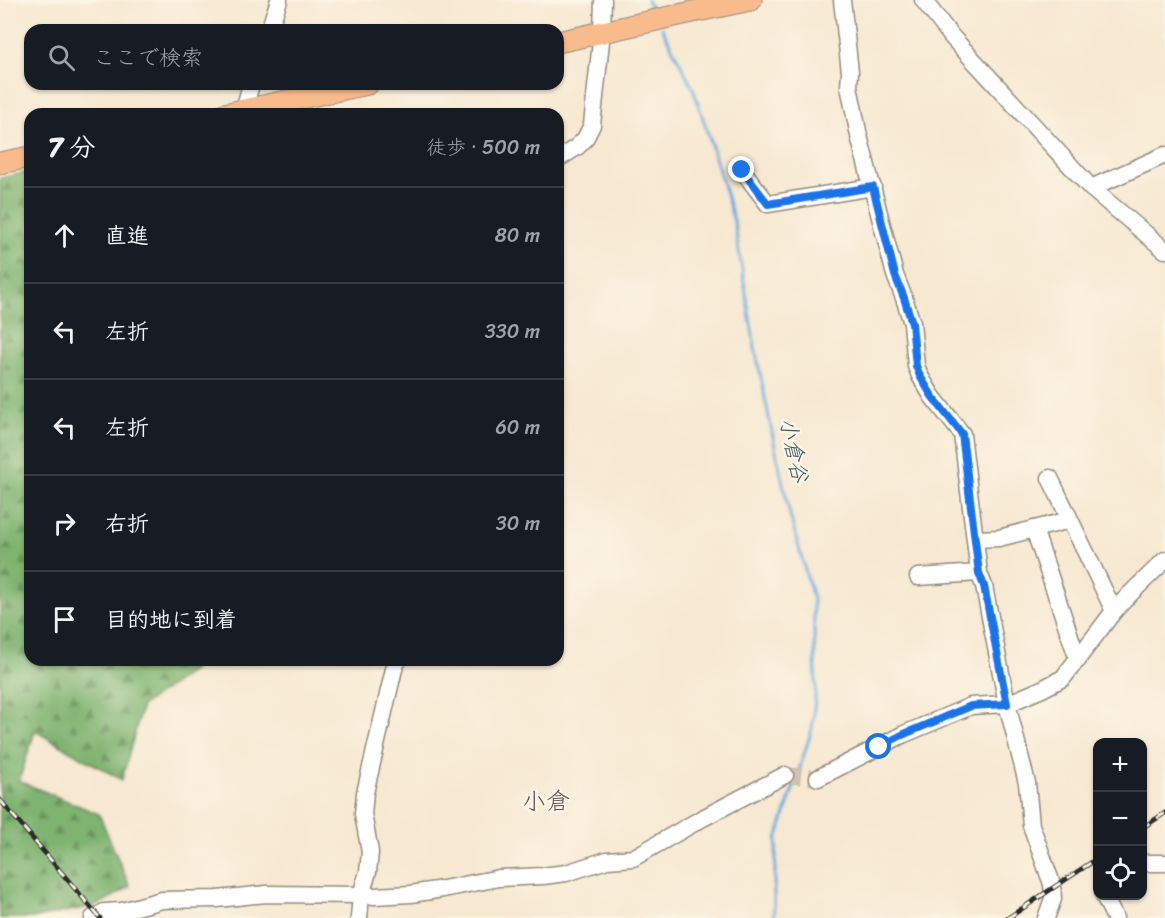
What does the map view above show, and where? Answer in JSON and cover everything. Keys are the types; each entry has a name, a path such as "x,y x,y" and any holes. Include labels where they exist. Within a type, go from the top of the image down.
{"main road":[{"path":"564,41 751,0"},
{"path":"253,108 339,90"},
{"path":"0,163 24,158"}],"street":[{"path":"271,24 279,0"},
{"path":"564,155 578,147 592,125 602,32 603,0"},
{"path":"842,0 850,72 849,86 859,136 895,275 912,323 916,366 932,396 962,434 979,573 984,586 1007,704 1028,783 1031,825 1052,884 1053,899 1046,918"},
{"path":"923,0 952,37 1091,188 1165,250"},
{"path":"236,108 247,90"},
{"path":"1091,188 1165,155"},
{"path":"742,170 768,204 873,187"},
{"path":"1050,478 1114,611"},
{"path":"976,539 999,538 1070,520"},
{"path":"1034,529 1078,660"},
{"path":"818,778 902,735 971,706 1007,704 1063,678 1114,611 1165,560"},
{"path":"918,577 979,573"},
{"path":"358,918 370,852 363,814 365,793 395,666"},
{"path":"93,918 104,912 122,911 162,900 217,899 266,894 374,896 411,894 499,878 566,873 607,860 633,858 700,819 785,775"},
{"path":"1147,863 1165,863"},
{"path":"1106,900 1115,918"}],"green space":[{"path":"24,172 24,666 192,666 194,670 142,706 122,780 35,731 19,781 99,814 130,887 98,905 36,918 0,918 0,178"}],"waterway":[{"name":"小倉谷","path":"647,0 653,12"},
{"name":"小倉谷","path":"662,28 693,88 734,221 755,348 775,447 790,515 813,599 816,688 812,729 777,839 774,918"}],"tunnel":[{"path":"785,775 818,778"}],"railway":[{"path":"0,800 100,918"},
{"path":"1147,825 1165,813"},
{"path":"1008,918 1093,861"}],"district":[{"name":"小倉","path":"546,801"}],"route":[{"path":"742,170 768,204 873,187 895,275 912,323 916,366 932,396 962,434 979,573 984,586 1007,704 971,706 879,747"}]}
